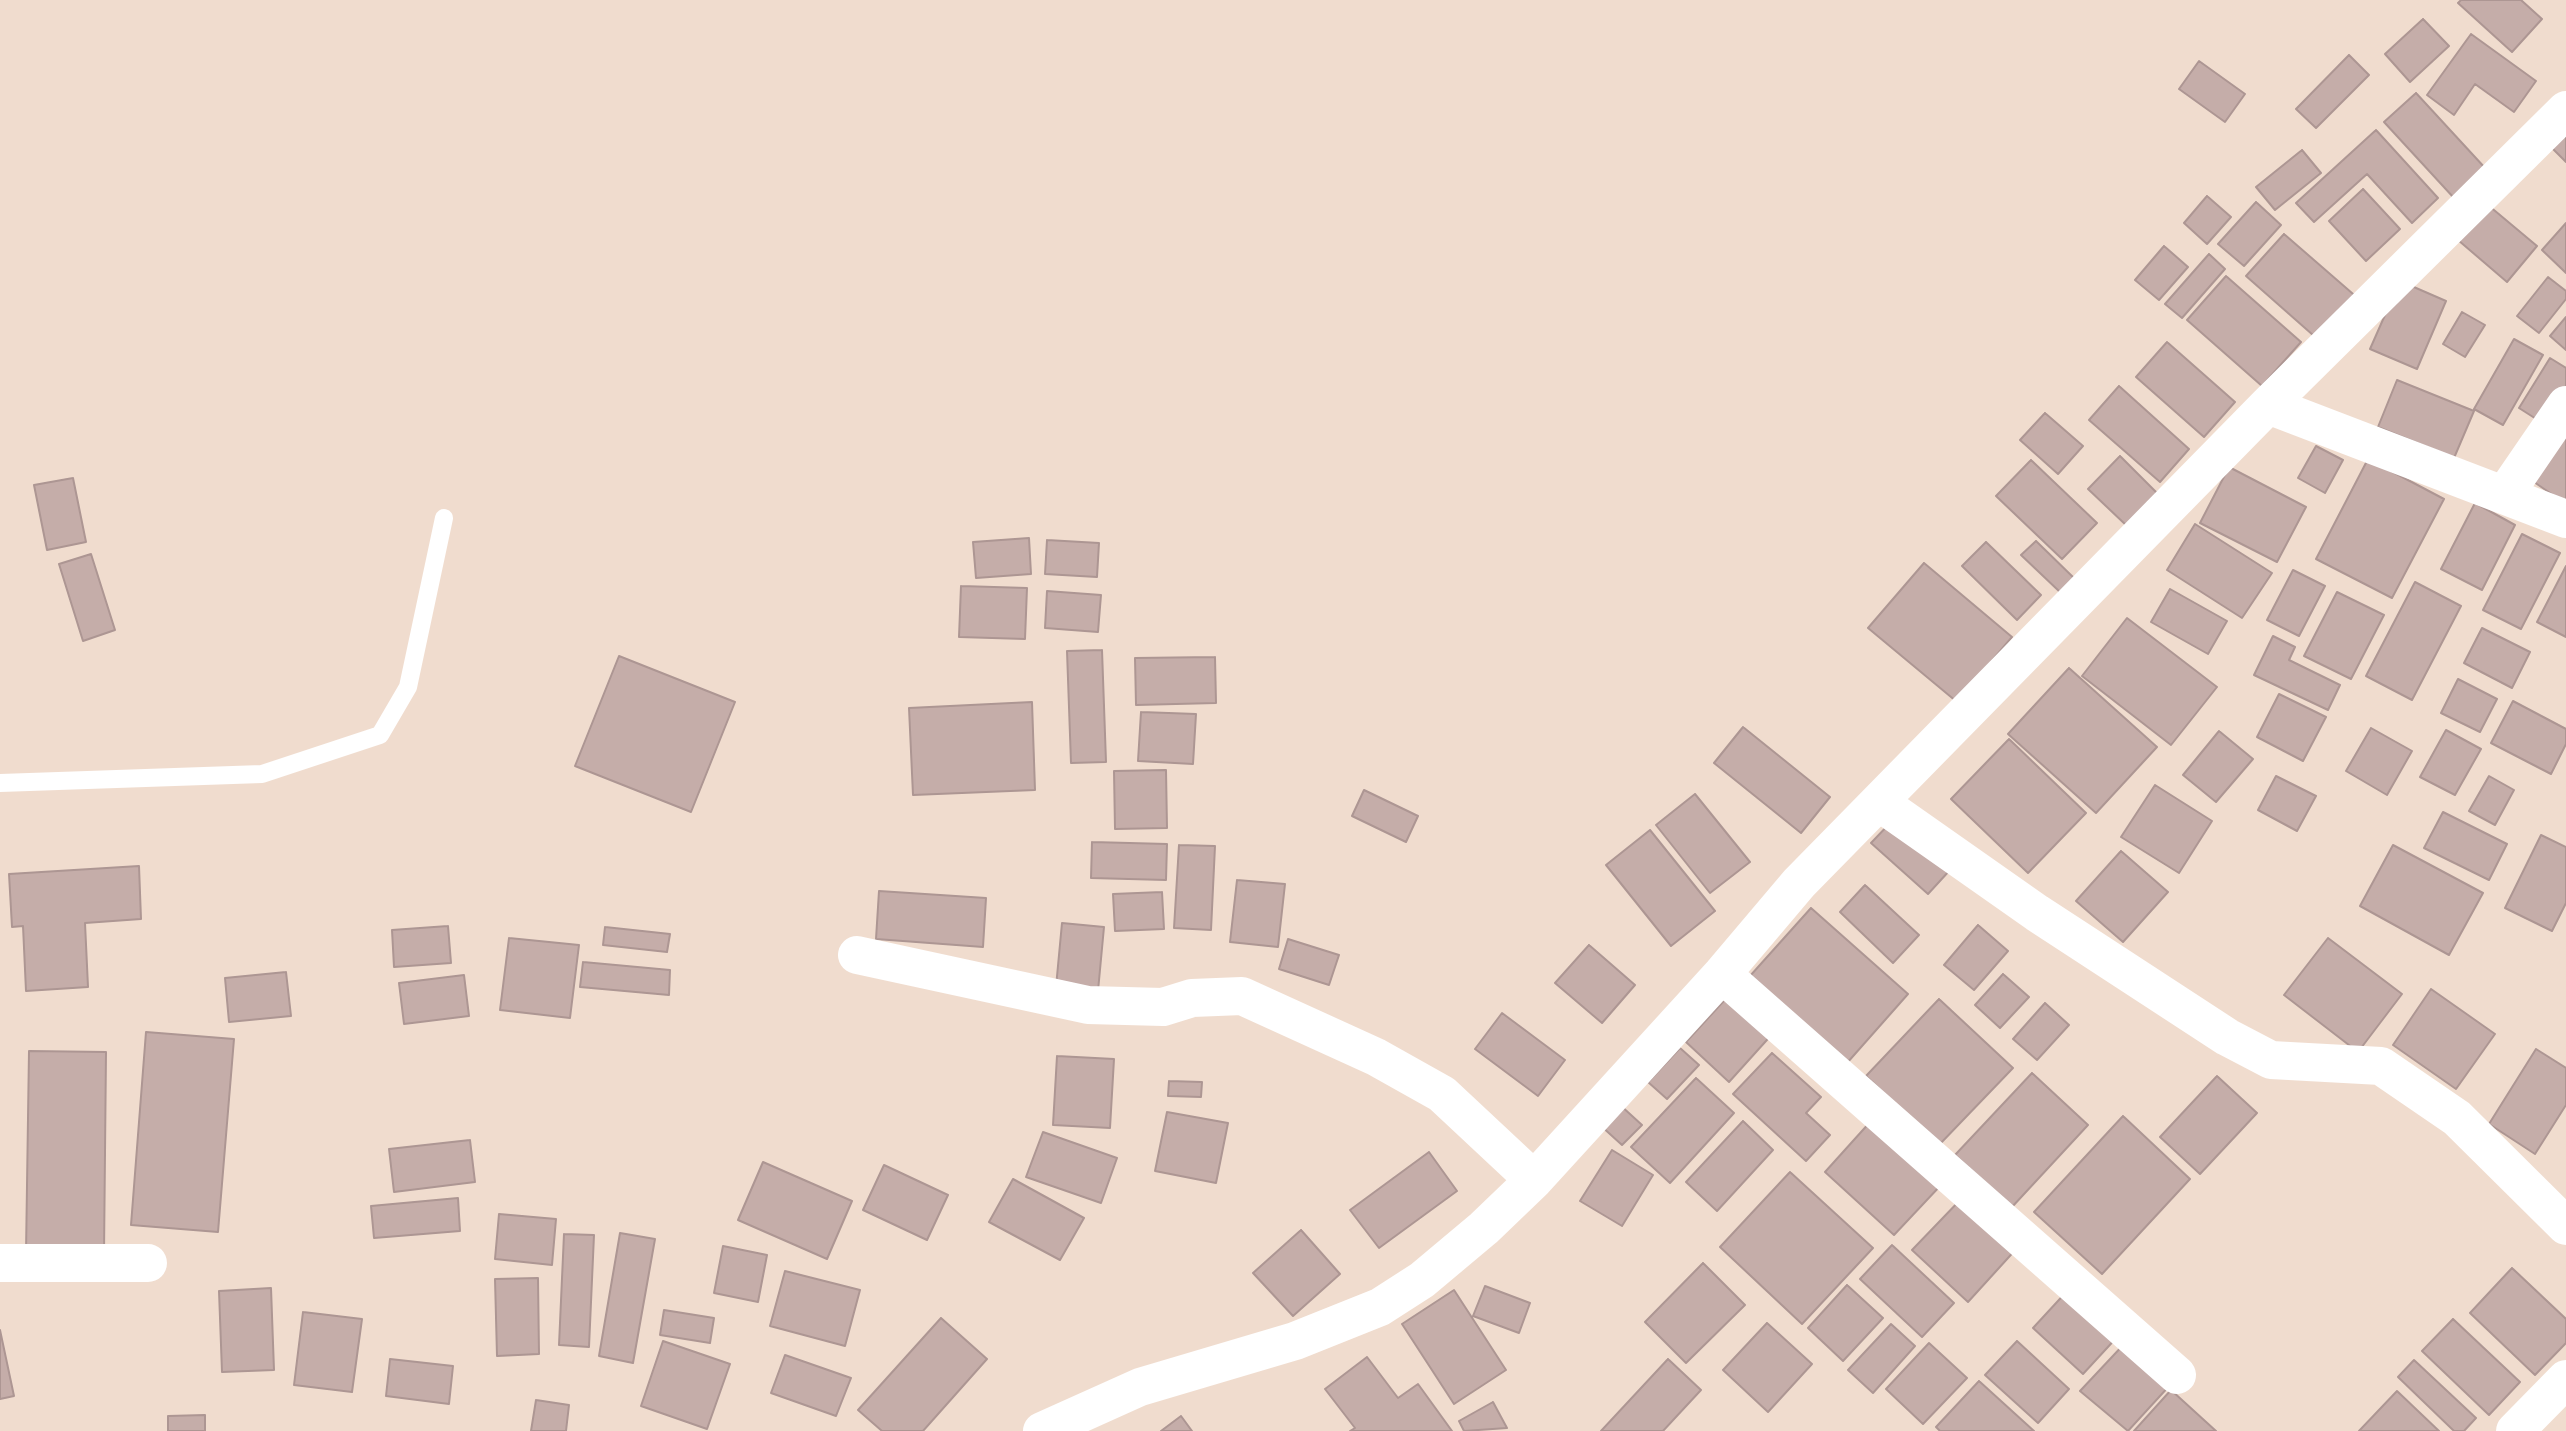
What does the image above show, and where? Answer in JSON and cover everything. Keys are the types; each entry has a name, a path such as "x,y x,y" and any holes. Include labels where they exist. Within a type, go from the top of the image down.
{"street":[{"path":"1042,1431 1085,1421 1140,1387 1295,1341 1380,1307 1422,1280 1534,1180 1722,974 1799,883 2268,405 2566,110"},
{"path":"2268,405 2566,519"},
{"path":"2505,494 2566,405"},
{"path":"1879,802 2037,913 2227,1037 2260,1055 2271,1060 2319,1065 2381,1066 2457,1118 2566,1226"},
{"path":"857,955 1088,1005 1163,1007 1192,998 1242,996 1376,1057 1442,1094 1534,1180"},
{"path":"1722,974 2177,1375"},
{"path":"0,1263 148,1263"},
{"path":"2515,1431 2562,1390"}],"lane":[{"path":"0,783 262,774 380,735 408,687 444,518"}],"building":[{"path":"2461,0 2521,0 2542,19 2512,52 2458,3"},
{"path":"2423,19 2449,46 2410,82 2385,54"},
{"path":"2471,34 2536,81 2514,112 2475,84 2454,115 2427,95"},
{"path":"2349,55 2369,75 2316,128 2296,109"},
{"path":"2199,61 2245,94 2225,122 2179,89"},
{"path":"2416,93 2486,169 2454,198 2384,122"},
{"path":"2376,130 2438,198 2412,223 2367,174 2314,222 2296,203"},
{"path":"2566,134 2566,162 2551,147"},
{"path":"2302,150 2321,173 2275,210 2256,187"},
{"path":"2363,189 2400,229 2366,261 2329,221"},
{"path":"2207,196 2231,217 2207,244 2184,223"},
{"path":"2256,202 2281,225 2244,266 2218,244"},
{"path":"2488,205 2537,246 2507,282 2458,240"},
{"path":"2566,223 2566,273 2542,250"},
{"path":"2284,234 2360,300 2322,343 2246,276"},
{"path":"2164,246 2188,267 2159,300 2135,280"},
{"path":"2209,254 2225,269 2182,318 2165,304"},
{"path":"2226,276 2301,342 2262,386 2187,320"},
{"path":"2548,277 2566,291 2566,299 2539,333 2517,316"},
{"path":"2400,281 2446,301 2417,369 2370,349"},
{"path":"2462,312 2485,325 2465,357 2443,344"},
{"path":"2566,317 2566,350 2550,336"},
{"path":"2514,339 2543,355 2503,425 2474,409"},
{"path":"2167,342 2235,402 2204,437 2136,377"},
{"path":"2550,358 2566,368 2566,388 2544,424 2519,408"},
{"path":"2397,380 2474,411 2454,458 2378,427"},
{"path":"2119,386 2189,449 2160,482 2089,420"},
{"path":"2045,413 2083,446 2058,474 2020,440"},
{"path":"2566,436 2566,504 2534,482"},
{"path":"2316,446 2343,460 2325,493 2298,478"},
{"path":"2120,456 2158,494 2127,526 2088,489"},
{"path":"2368,459 2444,499 2392,598 2316,559"},
{"path":"2031,460 2097,523 2062,559 1996,496"},
{"path":"2229,467 2306,507 2277,562 2200,523"},
{"path":"73,478 86,542 47,550 34,485"},
{"path":"2475,503 2515,525 2482,590 2441,569"},
{"path":"2195,524 2272,573 2242,618 2167,570"},
{"path":"2522,534 2560,553 2521,629 2483,610"},
{"path":"1029,538 1031,574 976,578 973,542"},
{"path":"1047,540 1099,543 1097,577 1045,574"},
{"path":"2036,541 2075,579 2061,593 2021,555"},
{"path":"1986,542 2041,595 2017,620 1962,566"},
{"path":"91,554 115,630 83,641 59,564"},
{"path":"1924,563 2012,637 1957,702 1868,628"},
{"path":"2566,566 2566,637 2537,622"},
{"path":"2293,570 2325,586 2299,636 2267,620"},
{"path":"2415,582 2461,606 2412,700 2366,676"},
{"path":"961,586 1027,588 1025,639 959,637"},
{"path":"2170,589 2227,621 2208,654 2151,622"},
{"path":"1047,591 1101,595 1098,632 1045,628"},
{"path":"2337,592 2384,615 2351,679 2304,656"},
{"path":"2127,618 2217,687 2171,745 2082,676"},
{"path":"2482,628 2530,652 2512,688 2464,663"},
{"path":"2273,636 2295,647 2289,660 2340,685 2328,710 2254,675"},
{"path":"1102,650 1106,762 1071,763 1067,651"},
{"path":"619,656 735,702 691,812 575,766"},
{"path":"1215,657 1216,703 1136,705 1135,658"},
{"path":"2069,668 2157,747 2096,813 2008,734"},
{"path":"2458,679 2497,699 2480,732 2441,713"},
{"path":"2279,694 2326,717 2303,761 2257,737"},
{"path":"2513,701 2566,729 2566,744 2551,774 2491,743"},
{"path":"1032,702 1035,790 913,795 909,708"},
{"path":"1141,712 1196,714 1193,764 1138,761"},
{"path":"1743,727 1830,797 1801,833 1714,763"},
{"path":"2371,728 2412,751 2387,795 2346,771"},
{"path":"2446,730 2481,749 2455,795 2420,777"},
{"path":"2219,731 2253,759 2216,802 2183,775"},
{"path":"2009,739 2086,813 2028,873 1951,799"},
{"path":"1166,770 1167,828 1115,829 1114,771"},
{"path":"2276,776 2316,796 2297,831 2258,810"},
{"path":"2489,776 2514,790 2495,825 2469,811"},
{"path":"2155,785 2212,821 2179,873 2121,837"},
{"path":"1364,790 1418,816 1406,842 1352,816"},
{"path":"1695,794 1750,862 1710,893 1656,825"},
{"path":"2443,812 2507,844 2489,880 2424,848"},
{"path":"1893,820 1950,870 1928,894 1871,843"},
{"path":"1650,830 1715,911 1671,946 1606,865"},
{"path":"2541,835 2566,847 2566,903 2552,931 2505,908"},
{"path":"1092,842 1167,844 1166,880 1091,878"},
{"path":"1179,845 1215,846 1211,930 1174,928"},
{"path":"2393,845 2483,893 2449,955 2360,906"},
{"path":"2121,851 2168,892 2123,942 2076,901"},
{"path":"139,866 141,919 85,923 88,987 26,991 23,926 12,927 9,874"},
{"path":"1237,880 1285,884 1278,947 1230,942"},
{"path":"1865,885 1919,935 1893,963 1840,912"},
{"path":"879,891 986,898 983,947 876,939"},
{"path":"1162,892 1164,929 1115,931 1113,894"},
{"path":"1811,908 1908,994 1847,1063 1750,976"},
{"path":"1062,923 1104,927 1098,991 1056,987"},
{"path":"1978,925 2008,951 1974,990 1944,965"},
{"path":"448,926 451,963 394,967 392,930"},
{"path":"605,927 670,934 667,952 603,945"},
{"path":"509,938 579,945 570,1018 500,1010"},
{"path":"2328,938 2402,994 2358,1052 2284,995"},
{"path":"1288,939 1339,955 1329,985 1279,969"},
{"path":"1589,945 1635,985 1602,1023 1555,983"},
{"path":"583,962 670,970 669,995 580,987"},
{"path":"286,972 291,1016 229,1022 225,978"},
{"path":"2003,974 2029,997 2000,1028 1975,1005"},
{"path":"464,975 469,1016 404,1024 399,983"},
{"path":"2431,989 2495,1034 2456,1089 2393,1045"},
{"path":"1732,992 1775,1031 1729,1082 1686,1042"},
{"path":"1939,999 2013,1068 1939,1145 1866,1076"},
{"path":"2045,1003 2069,1025 2037,1060 2013,1039"},
{"path":"1502,1013 1565,1060 1538,1096 1475,1049"},
{"path":"146,1032 234,1039 218,1232 131,1225"},
{"path":"1680,1048 1699,1065 1667,1099 1648,1082"},
{"path":"2536,1049 2566,1068 2566,1105 2535,1154 2489,1124"},
{"path":"29,1051 106,1052 104,1254 26,1253"},
{"path":"1772,1053 1821,1097 1806,1113 1830,1135 1806,1161 1733,1094"},
{"path":"1057,1056 1114,1059 1110,1128 1053,1125"},
{"path":"2032,1073 2088,1125 2012,1207 1955,1155"},
{"path":"2217,1076 2257,1113 2200,1174 2160,1137"},
{"path":"1696,1078 1734,1113 1670,1183 1631,1147"},
{"path":"1169,1081 1202,1082 1201,1097 1168,1096"},
{"path":"1619,1104 1642,1125 1622,1145 1600,1125"},
{"path":"1167,1112 1228,1123 1216,1183 1155,1171"},
{"path":"2123,1116 2190,1179 2102,1274 2034,1212"},
{"path":"1743,1121 1773,1150 1717,1211 1686,1182"},
{"path":"1871,1121 1941,1185 1894,1235 1825,1172"},
{"path":"1043,1132 1117,1158 1101,1203 1026,1177"},
{"path":"470,1140 475,1182 394,1192 389,1149"},
{"path":"1612,1150 1653,1175 1622,1226 1580,1201"},
{"path":"1429,1152 1457,1191 1379,1248 1350,1210"},
{"path":"763,1162 852,1201 827,1259 738,1220"},
{"path":"884,1165 948,1195 927,1240 863,1210"},
{"path":"1790,1172 1873,1248 1802,1324 1720,1247"},
{"path":"1013,1179 1084,1218 1060,1260 989,1222"},
{"path":"1963,1197 2018,1247 1968,1302 1912,1250"},
{"path":"458,1198 460,1231 374,1238 371,1206"},
{"path":"499,1214 556,1219 552,1265 495,1259"},
{"path":"1301,1230 1340,1274 1293,1316 1253,1273"},
{"path":"620,1233 655,1239 633,1363 599,1356"},
{"path":"564,1234 594,1235 589,1347 559,1345"},
{"path":"1892,1245 1954,1303 1922,1337 1860,1279"},
{"path":"723,1246 767,1255 758,1302 714,1293"},
{"path":"1703,1263 1745,1305 1686,1363 1645,1322"},
{"path":"2512,1268 2566,1319 2566,1343 2535,1375 2470,1313"},
{"path":"785,1271 860,1290 845,1346 770,1326"},
{"path":"538,1278 539,1354 497,1356 495,1279"},
{"path":"1847,1285 1883,1318 1843,1361 1808,1328"},
{"path":"1485,1286 1530,1303 1519,1333 1473,1316"},
{"path":"271,1288 274,1370 222,1372 219,1291"},
{"path":"2069,1289 2119,1335 2083,1374 2033,1328"},
{"path":"1454,1290 1506,1370 1454,1404 1402,1324"},
{"path":"664,1310 714,1318 710,1343 660,1335"},
{"path":"303,1312 362,1319 352,1392 294,1385"},
{"path":"941,1318 987,1359 923,1431 882,1431 858,1410"},
{"path":"2453,1319 2520,1382 2489,1415 2422,1351"},
{"path":"1767,1323 1812,1364 1768,1412 1723,1370"},
{"path":"1891,1324 1915,1346 1873,1393 1848,1370"},
{"path":"0,1330 14,1396 0,1399"},
{"path":"663,1341 730,1364 707,1429 641,1406"},
{"path":"2017,1341 2069,1389 2038,1423 1985,1375"},
{"path":"2126,1342 2171,1384 2128,1431 2080,1391"},
{"path":"1929,1343 1967,1378 1923,1424 1886,1389"},
{"path":"785,1355 851,1378 836,1416 771,1393"},
{"path":"1367,1357 1398,1398 1418,1384 1452,1431 1350,1431 1355,1428 1325,1389"},
{"path":"390,1359 453,1366 449,1404 386,1396"},
{"path":"1668,1359 1701,1390 1663,1431 1601,1431"},
{"path":"2414,1360 2476,1418 2464,1431 2454,1431 2398,1377"},
{"path":"1979,1381 2034,1431 1940,1431 1936,1427"},
{"path":"2171,1390 2216,1431 2134,1431"},
{"path":"2397,1391 2439,1431 2359,1431"},
{"path":"536,1400 569,1405 566,1431 531,1431"},
{"path":"1493,1402 1507,1428 1464,1431 1459,1421"},
{"path":"205,1415 205,1431 168,1431 168,1416"},
{"path":"1181,1416 1192,1431 1161,1431"}]}
